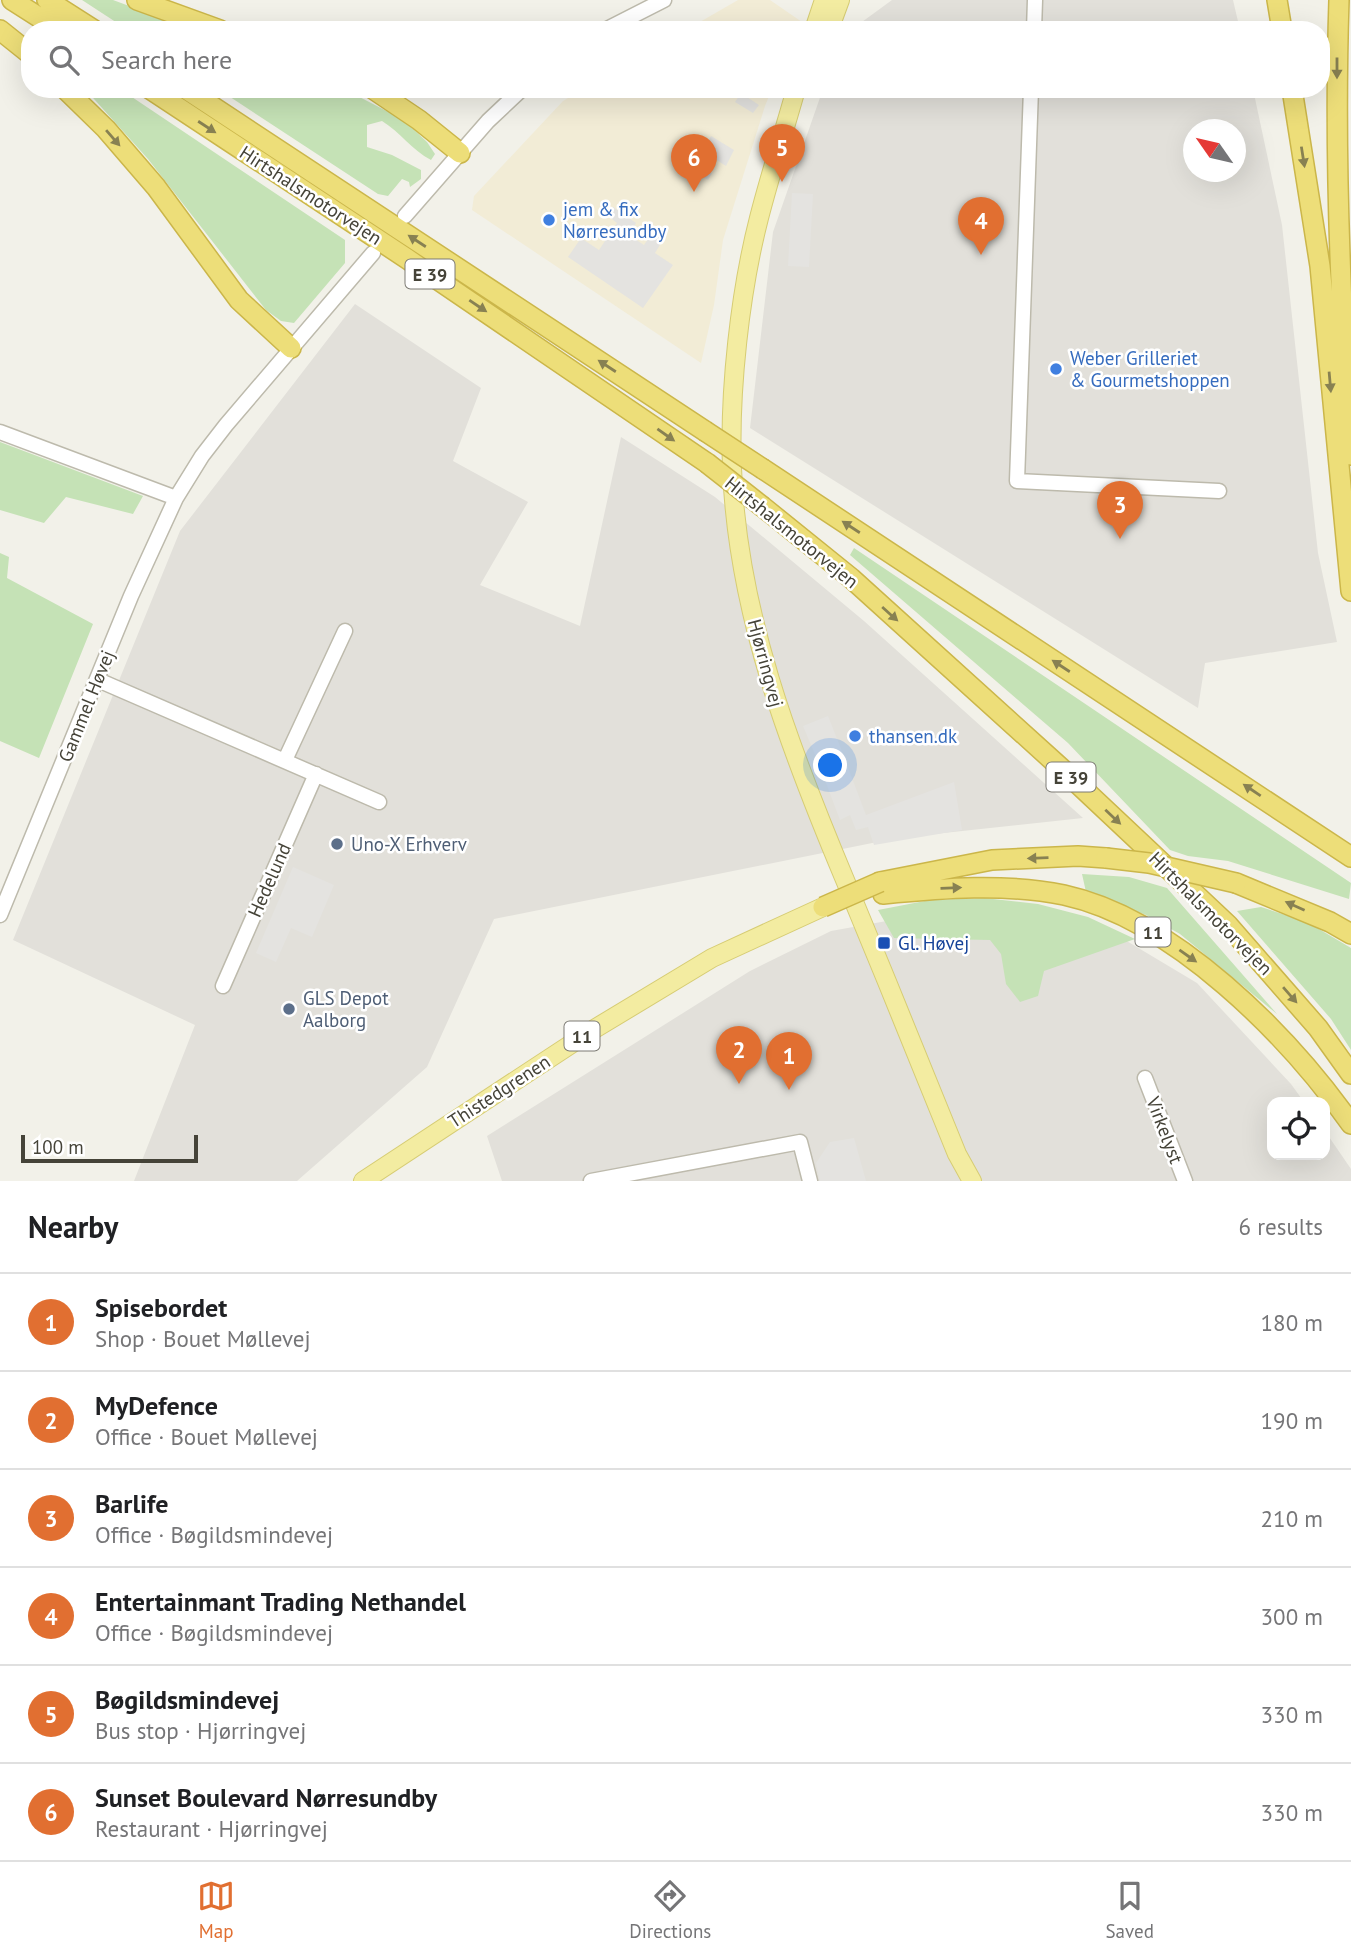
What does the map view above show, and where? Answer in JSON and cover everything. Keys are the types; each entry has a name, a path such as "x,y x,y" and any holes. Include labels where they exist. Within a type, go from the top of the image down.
{"highway":[{"path":"12,0 45,21"},
{"path":"47,0 80,21"},
{"path":"138,0 195,21"},
{"path":"1277,0 1280,21"},
{"path":"1339,0 1337,61 1340,268 1351,455"},
{"path":"0,30 21,47"},
{"path":"74,98 106,129 156,187 239,300 290,348"},
{"name":"Hirtshalsmotorvejen","path":"164,98 407,258 707,463 861,587 1061,768 1228,925 1318,1028 1351,1074"},
{"name":"Hirtshalsmotorvejen","path":"200,98 1351,857"},
{"path":"386,98 460,153"},
{"path":"1293,98 1320,266 1340,499 1351,590"},
{"name":"11","path":"818,909 882,888 992,860 1078,856 1149,863 1236,883 1330,922 1351,934"},
{"name":"11","path":"882,888 1027,889 1067,896 1110,911 1158,935 1205,969 1284,1040 1351,1124"}],"main road":[{"path":"817,21 824,0"},
{"path":"832,21 840,0"},
{"name":"Hjørringvej","path":"794,98 756,232 736,360 732,464 744,571 764,664 823,831 957,1154 972,1181"},
{"name":"Hjørringvej","path":"781,144 800,98"},
{"name":"Thistedgrenen","path":"363,1181 591,1031 712,958 818,909"},
{"name":"Hjørringvej","path":"957,1154 962,1181"}],"street":[{"path":"623,21 664,0"},
{"path":"1034,21 1035,0"},
{"path":"405,216 488,121 512,98"},
{"path":"1031,98 1017,481 1219,491"},
{"name":"Gammel Høvej","path":"0,915 136,585 176,498 210,446 290,348 373,253"},
{"path":"0,432 176,498"},
{"path":"285,760 345,631"},
{"path":"98,680 379,802"},
{"name":"Hedelund","path":"223,986 316,774"},
{"name":"Virkelyst","path":"1146,1078 1185,1181"},
{"path":"592,1181 800,1142 810,1181"}],"shaded area":[{"path":"738,0 770,0 801,21 702,21"},
{"path":"892,0 1233,0 1238,21 863,21"},
{"path":"568,98 768,98 723,240 714,305 701,363 472,210 474,196"},
{"path":"738,98 748,98 759,105 753,113 735,102"},
{"path":"820,98 1255,98 1282,225 1318,553 1337,642 1205,663 1198,708 750,428 773,232"},
{"path":"711,136 734,150 726,166 702,151"},
{"path":"690,158 712,173 708,180 685,165"},
{"path":"792,193 813,194 809,267 788,266"},
{"path":"613,207 636,223 629,235 644,245 652,233 663,240 655,253 673,265 643,308 568,257 581,238 599,250 617,223 608,216"},
{"path":"355,304 481,388 453,461 528,502 480,585 580,626 621,437 715,497 864,621 1083,818 897,838 494,919 427,1067 297,1181 134,1181 195,1025 13,940 180,531"},
{"path":"828,716 843,754 819,764 803,726"},
{"path":"844,757 866,815 954,782 962,830 874,845 868,827 856,830 850,815 840,820 820,767"},
{"path":"293,867 334,885 312,937 291,928 276,962 256,953"},
{"path":"909,917 1120,937 1197,983 1300,1097 1267,1097 1267,1160 1330,1160 1330,1138 1351,1169 1351,1181 502,1181 487,1136 750,971 831,931"},
{"path":"854,1138 866,1181 820,1181 816,1163 830,1142"}],"green space":[{"path":"82,0 113,0 170,21 114,21"},
{"path":"93,98 133,98 345,240 345,263 294,323 281,321 266,310 148,159"},
{"path":"232,98 361,98 404,120 427,142 435,154 431,160 424,156 382,121 367,125 367,147 392,155 421,170 421,179 410,187 409,182 402,179 388,196 378,194"},
{"path":"0,442 143,496 133,514 66,497 44,523 0,510"},
{"path":"854,548 1351,883 1349,899 1228,861 1188,856 1170,850 1068,743 850,555"},
{"path":"0,553 9,557 7,578 93,624 39,758 0,741"},
{"path":"1082,874 1129,877 1167,888 1277,1014 1180,934 1146,915 1086,892"},
{"path":"984,898 1038,904 1088,917 1135,939 1044,971 1038,996 1020,1002 1006,984 1001,954 990,940 894,938 878,910 930,900"},
{"path":"1261,907 1307,922 1351,948 1351,1050 1331,1019 1237,911"}],"place":[{"name":"Bøgildsmindevej","path":"782,182"},
{"name":"Sunset Boulevard Nørresundby","path":"694,192"},
{"name":"jem & fix Nørresundby","path":"549,220"},
{"name":"Entertainmant Trading Nethandel","path":"981,255"},
{"name":"Weber Grilleriet & Gourmetshoppen","path":"1056,369"},
{"name":"Barlife","path":"1120,539"},
{"name":"thansen.dk","path":"855,736"},
{"name":"Uno-X Erhverv","path":"337,844"},
{"name":"Gl. Høvej","path":"884,943"},
{"name":"GLS Depot Aalborg","path":"289,1009"},
{"name":"MyDefence","path":"739,1084"},
{"name":"Spisebordet","path":"789,1090"}]}
